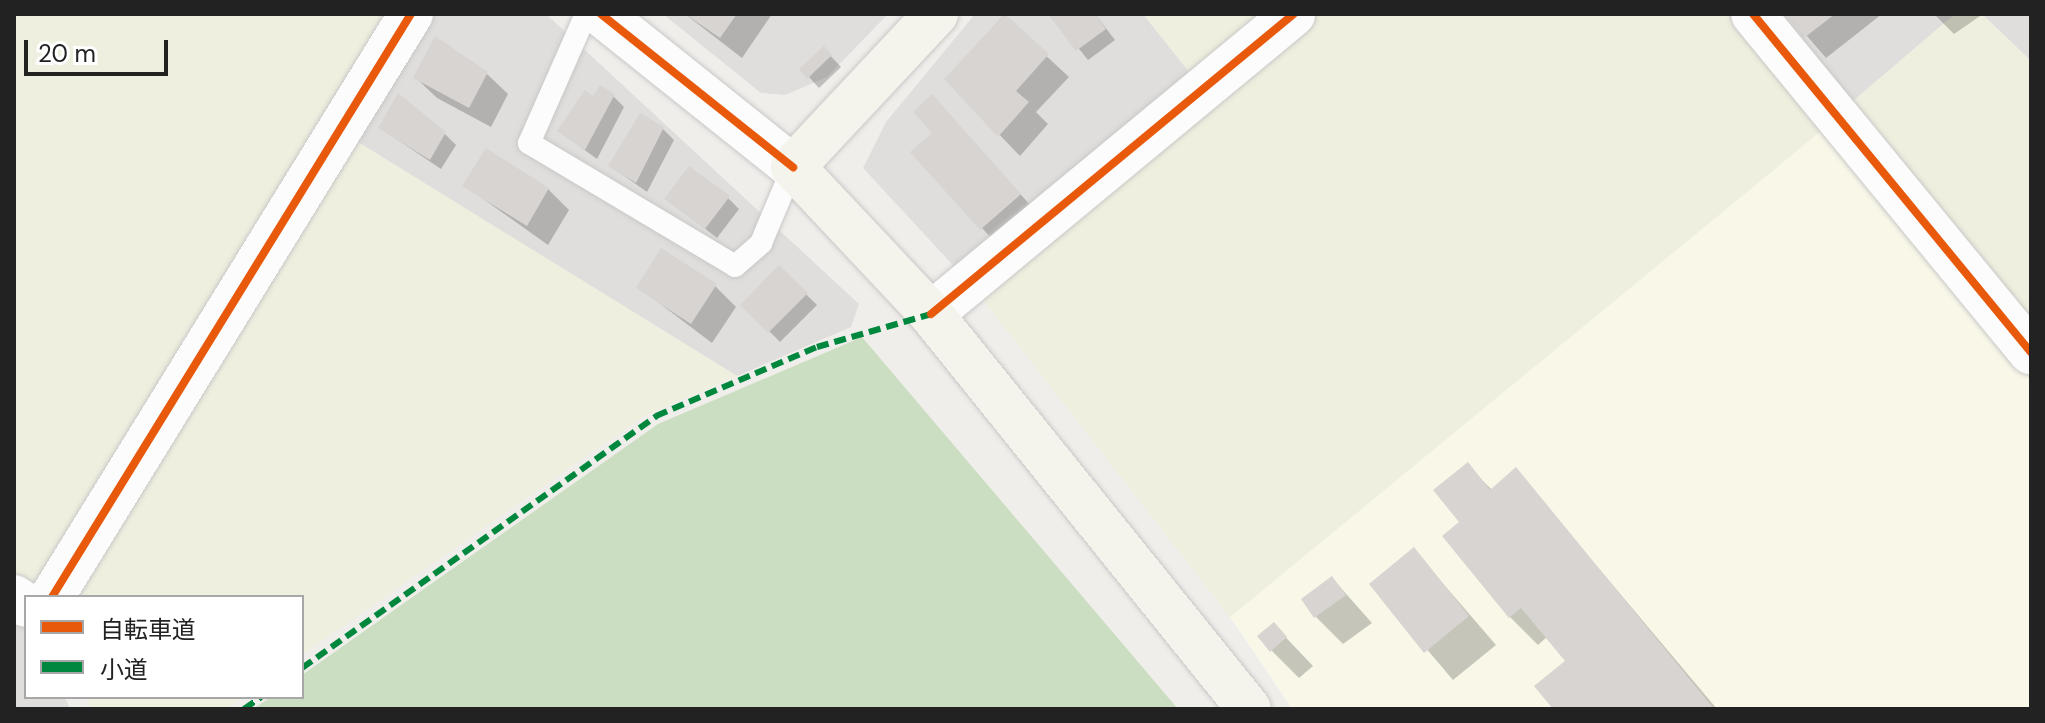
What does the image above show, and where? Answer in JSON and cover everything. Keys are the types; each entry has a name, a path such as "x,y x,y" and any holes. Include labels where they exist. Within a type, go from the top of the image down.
{"main road":[{"path":"936,14 793,167 931,314 1249,709"}],"street":[{"path":"53,595 411,14"},
{"path":"601,14 793,167"},
{"path":"931,314 1293,14"},
{"path":"1753,14 2031,353"}],"lane":[{"path":"586,14 529,143 735,266 761,243 793,167"}],"shaded area":[{"path":"429,14 546,14 859,304 851,327 737,376 353,139"},
{"path":"663,14 888,14 827,77 785,95 761,93"},
{"path":"975,14 1143,14 1197,82 963,276 863,168 886,122"},
{"path":"1770,14 1955,14 1846,107"},
{"path":"1982,14 2031,14 2031,61"},
{"path":"1827,126 2031,375 2031,709 1292,709 1230,617"},
{"path":"14,613 24,619 24,699 66,699 70,709 14,709"}],"green space":[{"path":"14,14 398,14 42,591 14,590"},
{"path":"1143,14 1279,14 1197,82"},
{"path":"1312,14 1735,14 1827,126 1230,617 976,291"},
{"path":"1955,14 1982,14 2031,61 2031,327 1846,107"},
{"path":"353,139 737,376 644,416 304,654 304,595 67,595"},
{"path":"862,337 1178,709 253,709 268,699 304,699 304,674 658,424"},
{"path":"87,699 239,699 225,709 91,709"}],"building":[{"path":"685,14 737,14 720,38"},
{"path":"1005,14 1049,54 1016,91 1029,102 998,137 944,79"},
{"path":"1048,14 1095,14 1106,29 1076,51"},
{"path":"1785,14 1835,14 1804,38"},
{"path":"435,36 488,72 469,108 413,78"},
{"path":"824,46 832,55 807,79 799,69"},
{"path":"600,85 615,94 585,150 557,131 585,90 593,96"},
{"path":"398,93 446,132 430,160 378,128"},
{"path":"932,94 1021,194 980,230 910,152 932,133 913,112"},
{"path":"640,113 664,127 636,183 608,166"},
{"path":"486,148 549,188 527,226 462,186"},
{"path":"689,166 730,196 705,229 664,199"},
{"path":"661,248 717,284 691,324 636,288"},
{"path":"779,265 808,293 768,333 740,305"},
{"path":"1468,462 1490,490 1516,467 1714,709 1553,709 1534,686 1565,661 1521,608 1509,618 1442,536 1459,522 1433,490"},
{"path":"1414,547 1469,616 1424,653 1369,584"},
{"path":"1332,576 1346,595 1314,618 1301,599"},
{"path":"1274,622 1287,637 1270,652 1257,636"}],"marked path":[{"path":"304,667 656,416 817,347 931,314"},
{"path":"244,709 258,699"}],"cycle path":[{"path":"53,595 411,14"},
{"path":"601,14 793,167"},
{"path":"931,314 1293,14"},
{"path":"1753,14 2031,353"}]}
